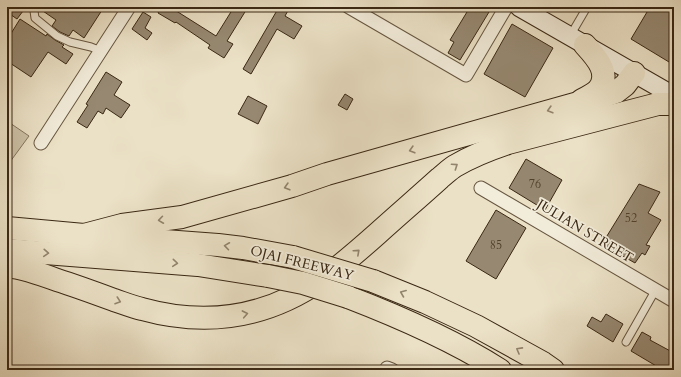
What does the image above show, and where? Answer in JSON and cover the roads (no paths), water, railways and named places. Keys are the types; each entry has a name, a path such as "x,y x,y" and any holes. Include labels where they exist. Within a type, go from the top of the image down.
{"highway":[{"path":"84,235 122,225 182,217 578,102 598,90 603,78 603,72 597,58 577,41"},
{"path":"578,102 589,102 616,92 640,77"},
{"path":"602,120 631,98 640,77"},
{"path":"7,266 44,276 140,309 160,314 184,318 208,318 231,317 254,312 290,299 320,281 352,256 440,178 469,158 508,143 602,120 658,104 674,104"},
{"name":"OJAI FREEWAY","path":"7,228 218,245 293,257 373,281 425,302 476,326 553,370"},
{"name":"OJAI FREEWAY","path":"7,250 198,265 268,276 303,284 348,297 386,312 447,340 482,358 500,370"}],"street":[{"path":"41,143 130,7"},
{"path":"349,7 466,75 506,7"},
{"path":"519,7 674,96"},
{"name":"JULIAN STREET","path":"481,188 674,302"}],"lane":[{"path":"36,7 34,11 35,18 57,36 70,42 101,51"},
{"path":"577,41 586,7"},
{"path":"626,342 655,291"}]}
